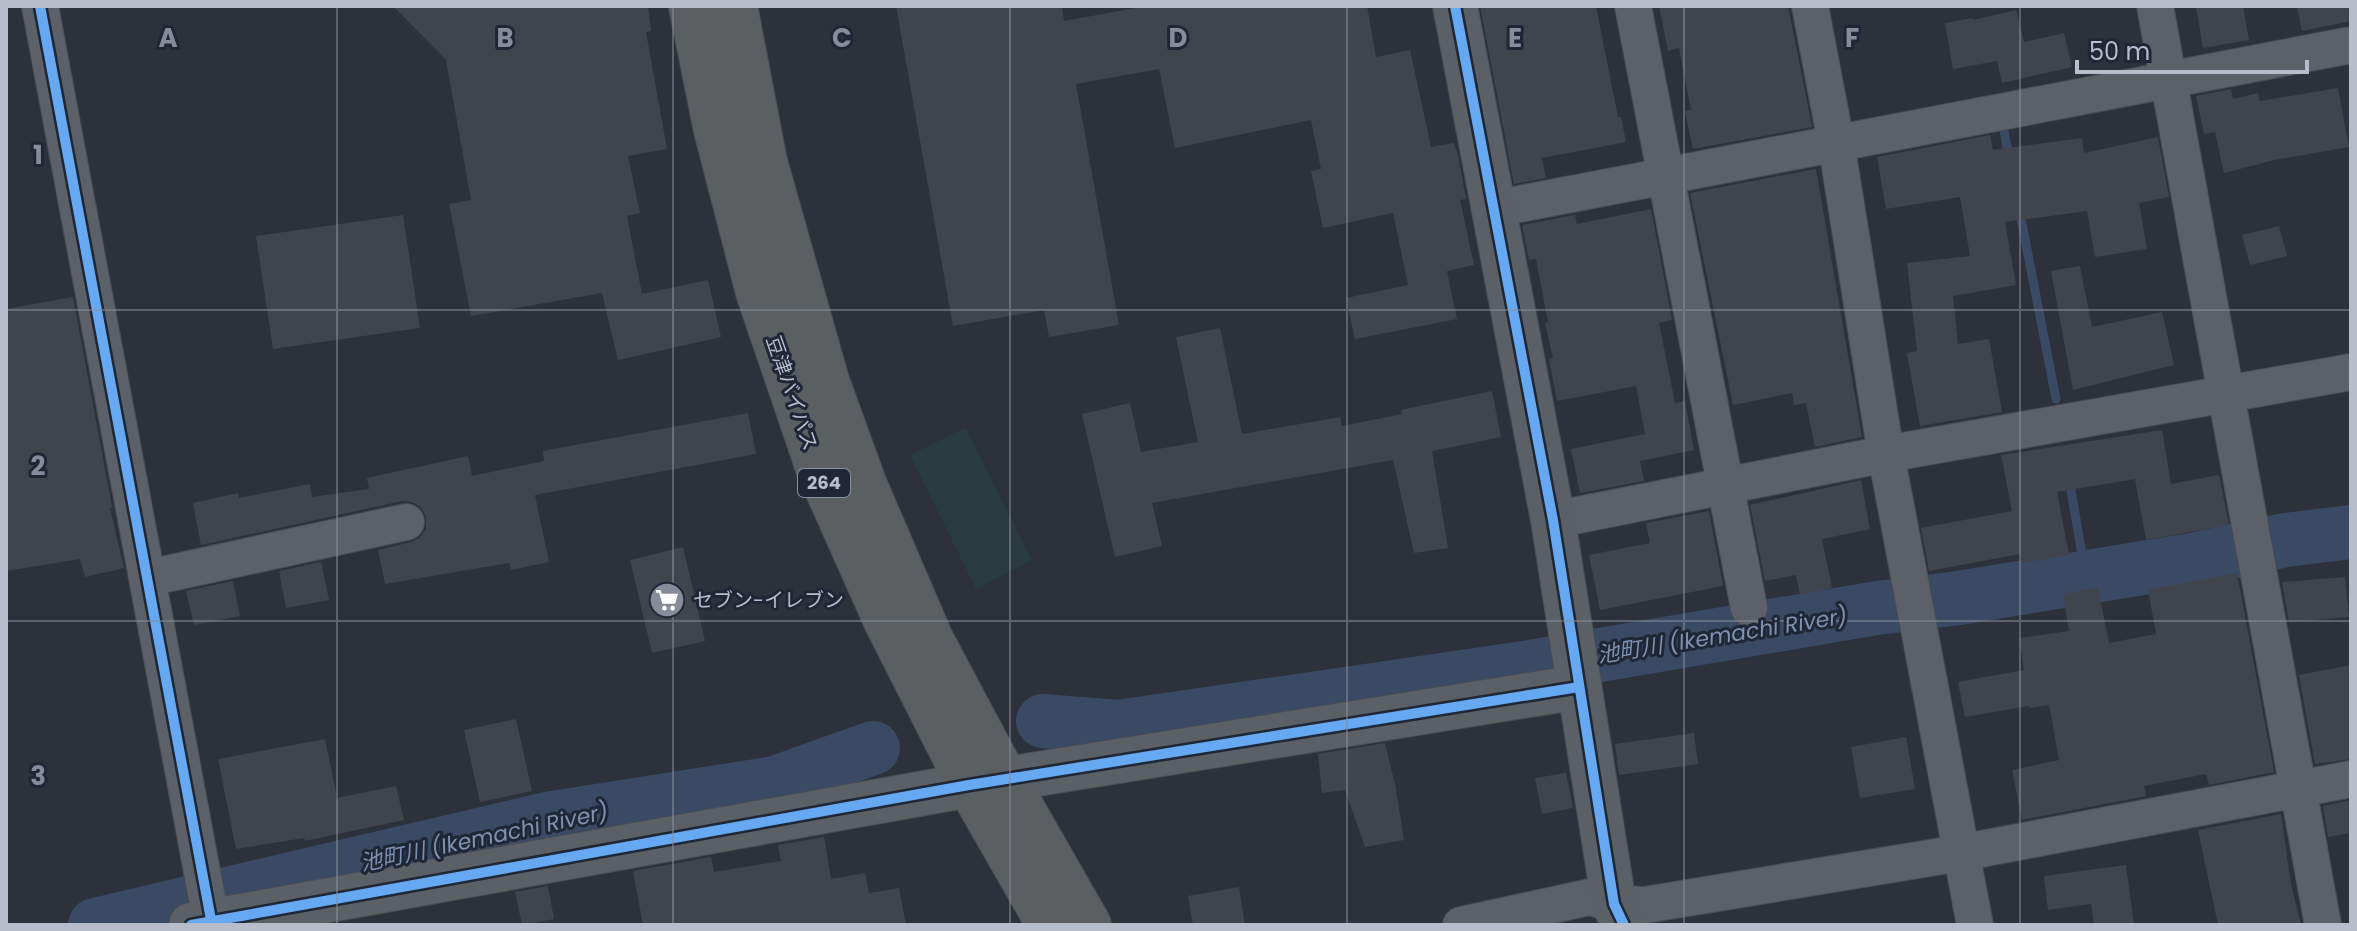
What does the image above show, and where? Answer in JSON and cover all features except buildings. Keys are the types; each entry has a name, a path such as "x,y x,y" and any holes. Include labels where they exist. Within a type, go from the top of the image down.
{"highway":[{"name":"豆津バイパス","path":"691,6 716,130 758,292 819,471 886,621 988,782 1089,925"},
{"name":"豆津バイパス","path":"735,6 765,162 827,381 864,483 1049,925"}],"street":[{"path":"40,6 148,578 205,924 988,782 1579,687"},
{"path":"1455,6 1553,520 1619,915"},
{"path":"1633,6 1749,608"},
{"path":"1810,6 1836,142 1886,454 1975,925"},
{"path":"2155,6 2323,925"},
{"path":"1493,209 2351,45"},
{"path":"1553,520 1886,454 2351,372"},
{"path":"148,578 406,522"},
{"path":"1619,915 1645,905 1960,853 2351,779"},
{"path":"1461,925 1590,897 1619,915"}],"shaded area":[{"path":"966,428 1032,560 976,589 910,455"}],"waterway":[{"path":"2004,130 2009,158"},
{"path":"2019,208 2056,399"},
{"path":"2069,479 2086,577"},
{"name":"池町川 (Ikemachi River)","path":"1043,721 1118,727 1524,668 1877,608 1952,599 2192,560 2286,540 2351,532"},
{"name":"池町川 (Ikemachi River)","path":"95,925 547,819 775,783 873,748"}],"cycle path":[{"path":"40,6 212,925"},
{"path":"1455,6 1553,520 1614,904 1624,925"},
{"path":"191,925 969,785 1579,687"}],"place":[{"name":"セブン-イレブン","path":"667,600"}]}
